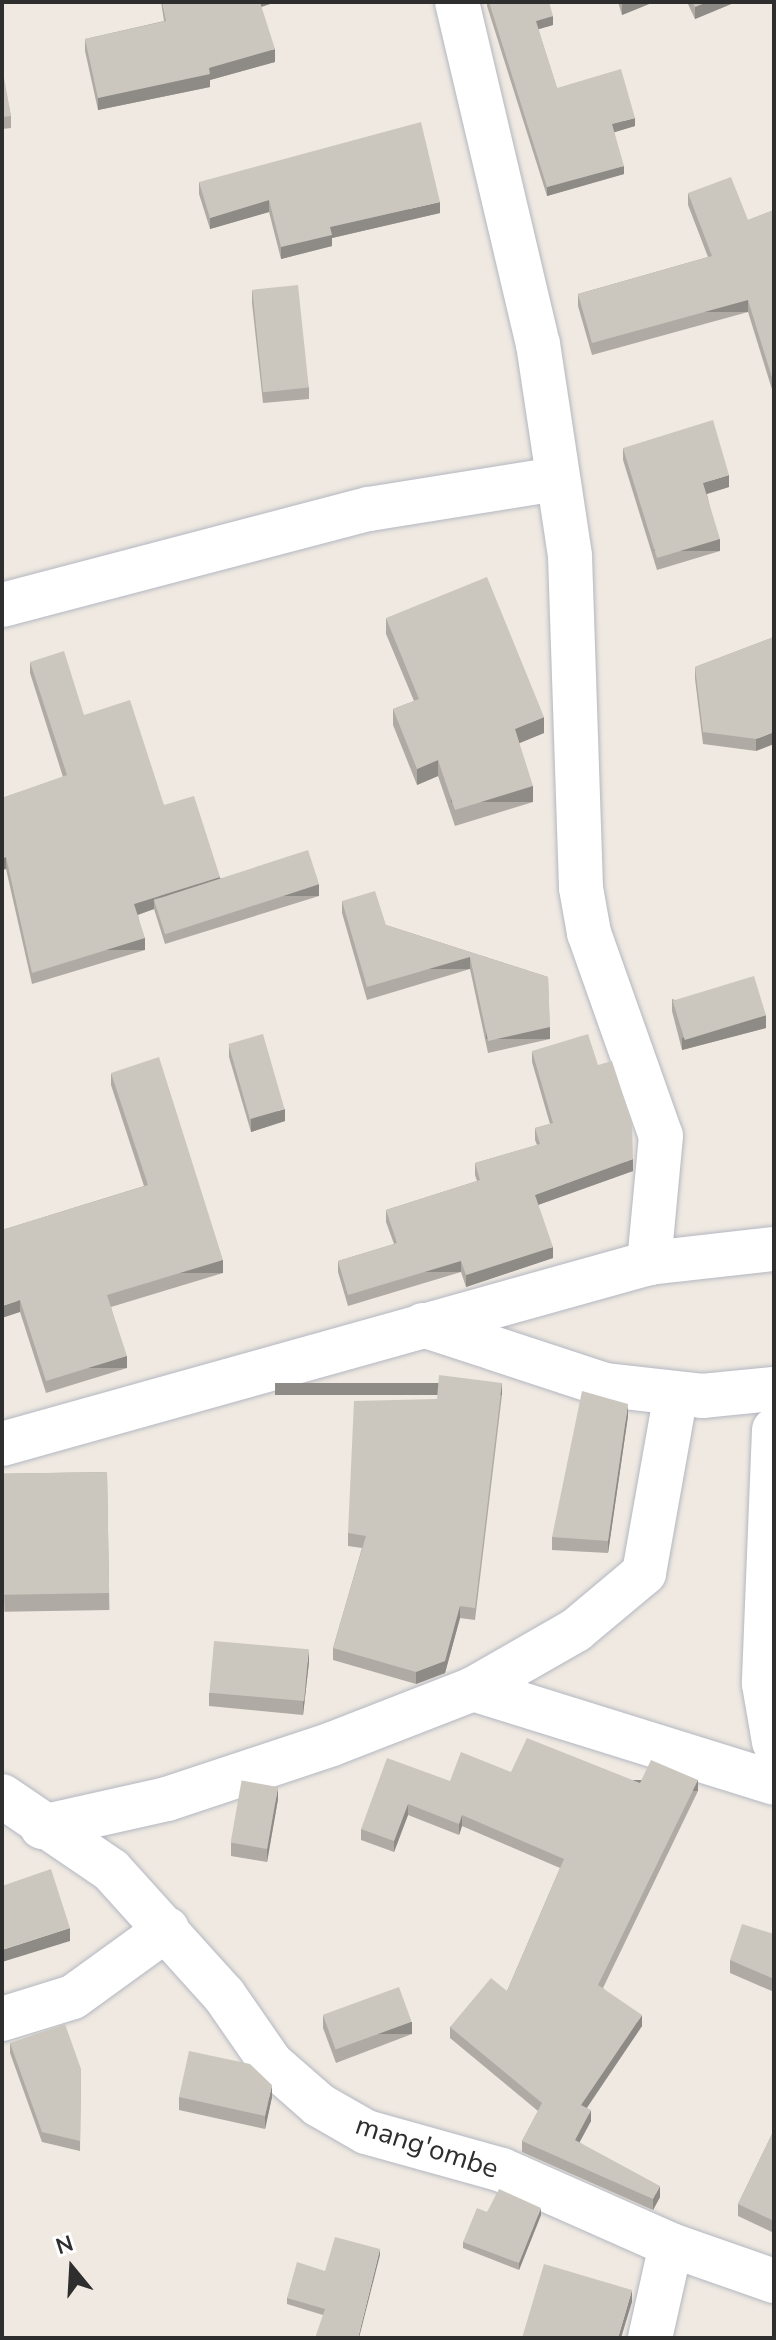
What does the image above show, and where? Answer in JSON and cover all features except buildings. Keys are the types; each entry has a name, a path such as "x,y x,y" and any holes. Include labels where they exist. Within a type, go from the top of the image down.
{"street":[{"path":"457,2 538,344 570,556 581,888 589,933 661,1136 649,1263"},
{"path":"2,605 369,509 557,479"},
{"path":"2,1444 649,1263 774,1249"},
{"path":"423,1325 606,1385 676,1394 774,1389"},
{"path":"42,1827 167,1799 473,1689 576,1630 644,1573 676,1394"},
{"path":"774,1430 764,1684 774,1742"},
{"path":"473,1689 774,1783"},
{"name":"mang'ombe","path":"2,1796 42,1827 111,1870 167,1929 271,2063 319,2105 366,2132 502,2170 671,2245 774,2281"},
{"path":"2,2019 73,1997 167,1929"},
{"path":"650,2338 671,2245"}]}
